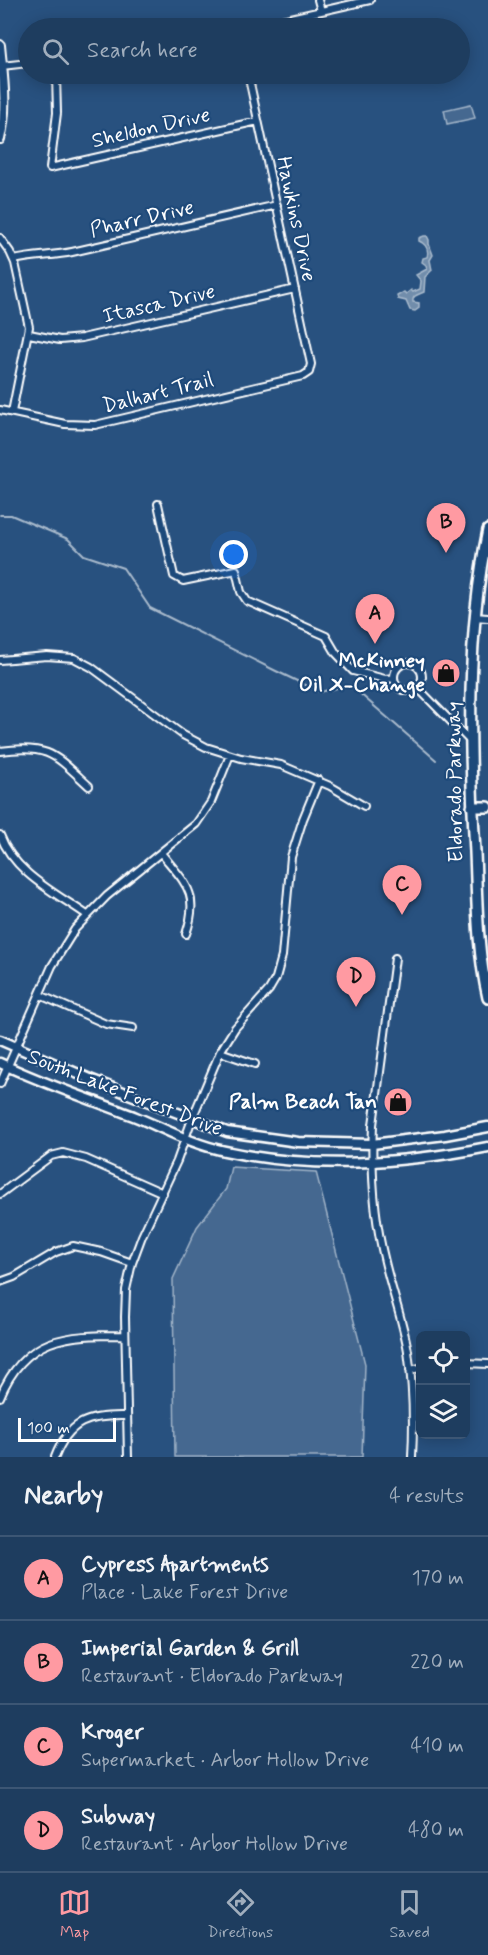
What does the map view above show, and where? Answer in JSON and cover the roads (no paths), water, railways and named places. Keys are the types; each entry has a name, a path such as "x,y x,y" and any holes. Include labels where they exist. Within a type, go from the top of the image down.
{"main road":[{"name":"Eldorado Parkway","path":"488,530 474,616 471,674 472,807 488,998"},
{"path":"472,807 488,807"},
{"name":"South Lake Forest Drive","path":"0,1040 90,1079 227,1132 267,1139 324,1144 372,1144 488,1127"},
{"name":"South Lake Forest Drive","path":"4,1065 59,1089 224,1151 330,1164 432,1157 488,1147"}],"street":[{"path":"318,0 321,11"},
{"path":"290,18 370,0"},
{"path":"0,45 5,109 0,139"},
{"path":"2,66 18,64"},
{"name":"Sheldon Drive","path":"56,84 57,113 50,168 258,121"},
{"name":"Hawkins Drive","path":"250,84 311,364 309,372"},
{"name":"Pharr Drive","path":"14,260 38,255 58,255 277,205"},
{"path":"0,238 14,260 29,323 29,334 12,412"},
{"name":"Itasca Drive","path":"29,334 60,340 82,338 295,289"},
{"name":"Dalhart Trail","path":"0,410 65,424 94,425 303,376 309,372"},
{"path":"158,504 174,576 183,581 236,570 241,592 247,601 326,636 336,653 353,671 385,679 394,678"},
{"path":"474,616 488,618"},
{"path":"0,660 47,656 74,658 91,667 183,735 206,747 231,755 272,762 319,780 364,806"},
{"path":"409,663 420,670 420,684 417,687 409,691 400,689 394,678 396,669 409,663"},
{"path":"417,687 471,743"},
{"path":"456,726 471,721"},
{"path":"0,751 39,749 61,761 89,786"},
{"path":"0,1084 4,1065 16,1047 63,946 87,915 121,884 196,824 218,788 231,755"},
{"path":"128,1457 125,1335 126,1290 132,1263 220,1052 235,1028 269,990 279,968 291,857 319,780"},
{"path":"0,835 10,855 22,868 87,915"},
{"path":"161,853 191,894 193,910 186,934"},
{"path":"394,958 372,1144 378,1223 385,1262 403,1329 410,1370 412,1457"},
{"path":"40,995 106,1024 133,1028"},
{"path":"220,1052 255,1064"},
{"path":"0,1194 51,1156 63,1153 86,1159 163,1193"},
{"path":"0,1282 14,1277 56,1252 73,1246 101,1252 132,1263"},
{"path":"0,1397 15,1369 31,1353 45,1345 74,1336 125,1335"},
{"path":"470,1363 488,1365"},
{"path":"410,1370 416,1369"},
{"path":"55,1457 66,1434 76,1425 94,1417 126,1416"}],"waterway":[{"path":"0,515 11,515 68,539 84,555 123,568 150,608 276,671 320,692 350,685 436,760"}],"place":[{"name":"Imperial Garden & Grill","path":"446,553"},
{"name":"Cypress Apartments","path":"375,644"},
{"name":"McKinney Oil X-Change","path":"446,673"},
{"name":"Kroger","path":"402,915"},
{"name":"Subway","path":"356,1007"},
{"name":"Palm Beach Tan","path":"398,1102"}]}
